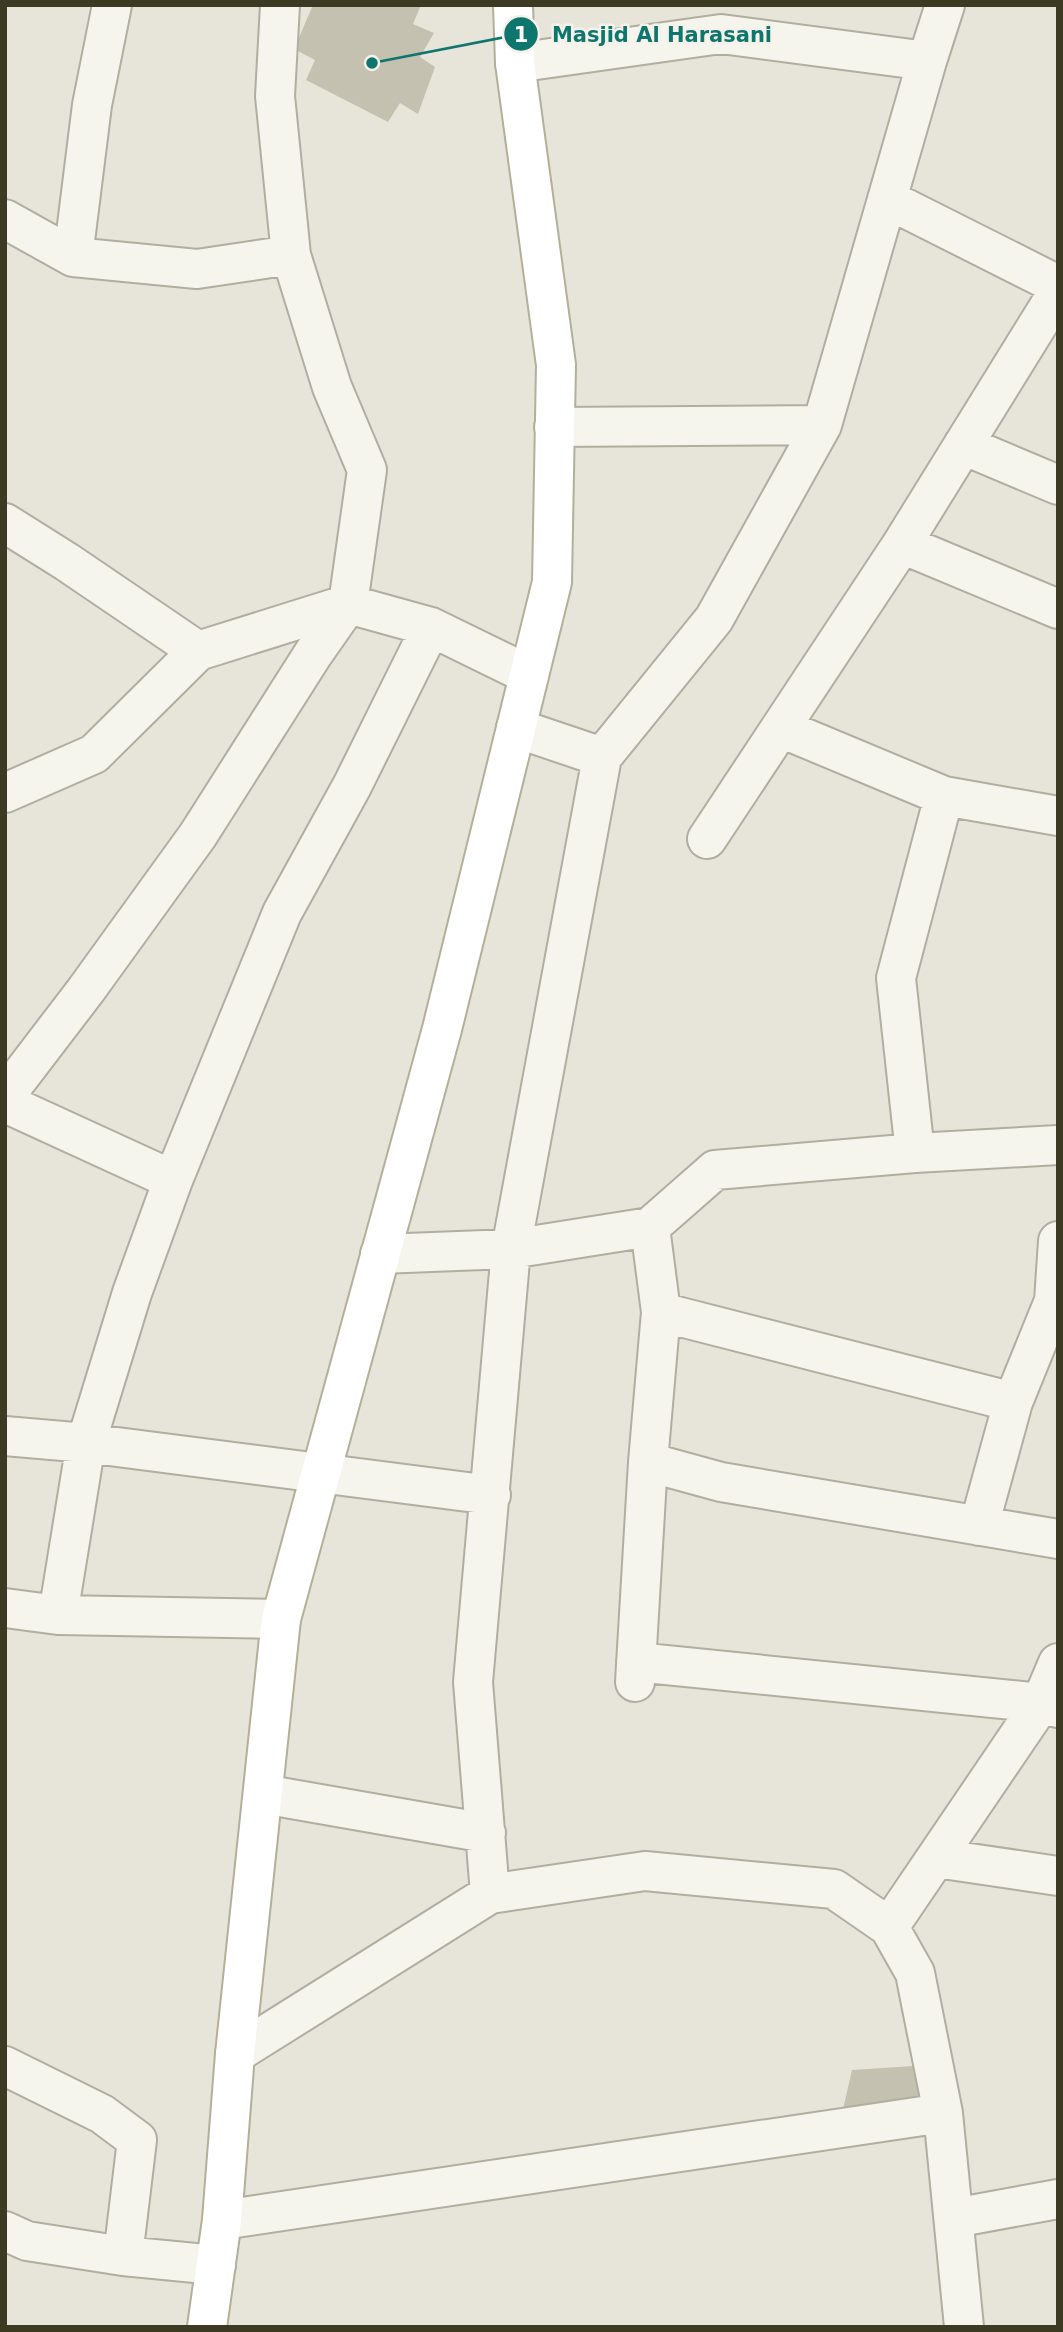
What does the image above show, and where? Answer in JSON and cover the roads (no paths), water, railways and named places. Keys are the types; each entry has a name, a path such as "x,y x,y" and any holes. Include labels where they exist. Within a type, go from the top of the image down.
{"main road":[{"path":"207,2327 222,2220 235,2054 281,1619 442,1029 552,583 556,365 515,63 513,5"}],"street":[{"path":"72,257 92,105 113,5"},
{"path":"5,1096 198,835 313,654 348,604 367,470 332,387 291,255 275,96 280,5"},
{"path":"490,1894 473,1682 511,1249 602,757 714,619 822,425 945,5"},
{"path":"515,63 725,20 927,61"},
{"path":"887,199 1058,285"},
{"path":"5,219 72,257 197,269 291,255"},
{"path":"707,839 902,544 1058,292"},
{"path":"554,427 822,425"},
{"path":"963,445 1058,485"},
{"path":"5,523 198,651"},
{"path":"902,544 1058,609"},
{"path":"5,793 94,754 198,651 348,604 430,627 529,675"},
{"path":"58,1615 86,1443 132,1293 173,1180 282,913 352,786 430,627"},
{"path":"516,728 602,757"},
{"path":"780,728 944,796 1058,816"},
{"path":"915,1153 896,978 944,796"},
{"path":"5,1103 173,1180"},
{"path":"380,1254 511,1249 650,1227 715,1170 915,1153 1058,1145"},
{"path":"650,1227 661,1312 648,1462 636,1672 1049,1706"},
{"path":"979,1525 1013,1402 1056,1301 1058,1241"},
{"path":"661,1312 1013,1402"},
{"path":"5,1437 86,1443 491,1495"},
{"path":"648,1462 721,1482 1058,1539"},
{"path":"5,1608 58,1615 281,1619"},
{"path":"889,1927 936,1858 1049,1706 1058,1663"},
{"path":"263,1794 486,1833"},
{"path":"936,1858 1058,1876"},
{"path":"235,2054 490,1894 645,1871 834,1889 889,1927 915,1973 943,2113 964,2327"},
{"path":"5,2066 103,2114 136,2140 123,2256"},
{"path":"222,2220 943,2113"},
{"path":"954,2217 1058,2199"},
{"path":"5,2231 27,2241 123,2256 216,2265"}],"place":[{"name":"Masjid Al Harasani","path":"372,63"}]}
